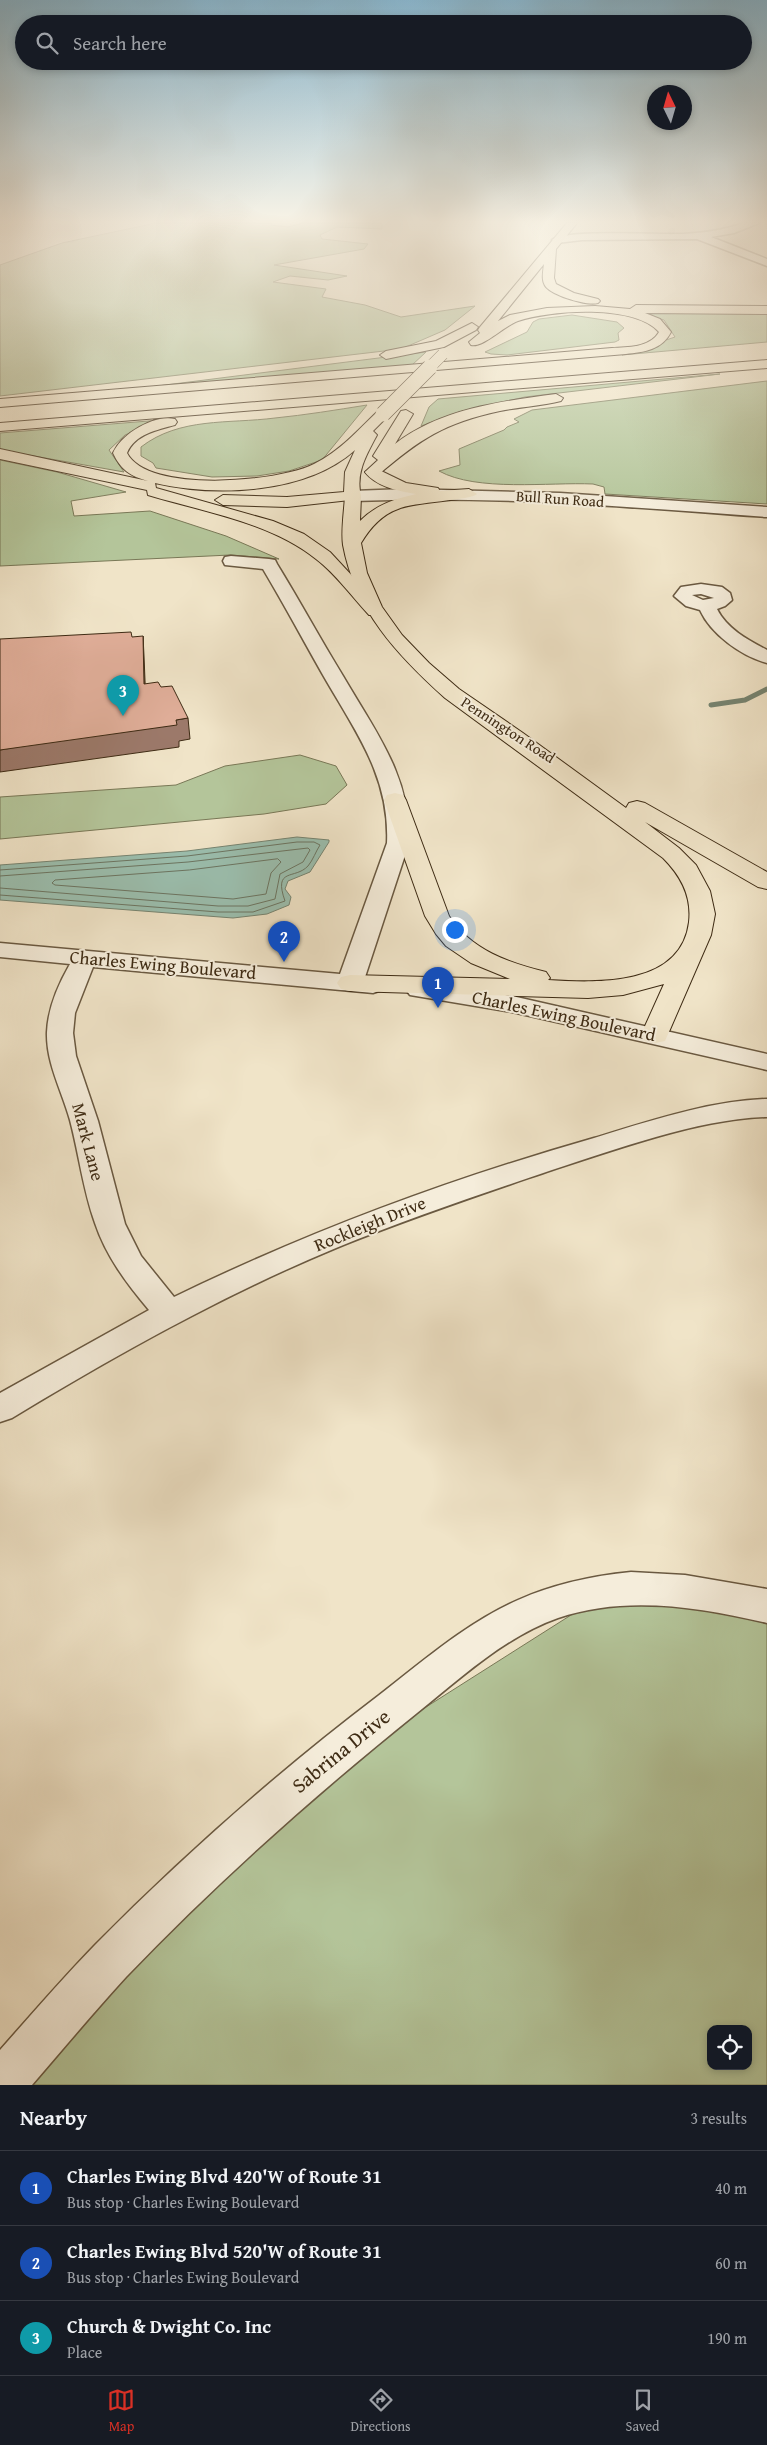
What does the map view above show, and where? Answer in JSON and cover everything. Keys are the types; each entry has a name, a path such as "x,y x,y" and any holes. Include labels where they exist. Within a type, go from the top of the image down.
{"main road":[{"name":"Pennington Road","path":"480,320 382,414 358,458 351,491 350,522 352,544 357,571 375,611 392,635 421,666 452,692 501,728 767,882"},
{"name":"Pennington Road","path":"351,491 371,476 406,414 431,384 475,342 491,320"},
{"path":"475,342 510,320"},
{"path":"0,402 620,351 653,343 662,338 665,332 661,326 652,320"},
{"path":"369,357 428,347 472,327"},
{"path":"0,410 658,357"},
{"path":"0,402 330,362"},
{"path":"0,427 767,364"},
{"path":"682,385 767,376"},
{"path":"382,414 334,460 307,473 271,481 223,485 177,482 136,471 123,462 120,455 122,446 135,434 178,420 552,382"},
{"path":"469,494 402,487 371,476 411,439 441,425 487,410 567,397"},
{"path":"0,454 182,493 255,502 315,500 351,491"},
{"path":"73,469 268,525 293,536 324,556 375,611"},
{"path":"352,544 371,518 390,508 420,498 469,494"},
{"path":"501,728 662,845 682,864 696,885 702,907 700,929 685,957 655,1035"},
{"path":"395,800 440,922 457,942 477,956 502,968 531,976 583,983 634,979 685,957"},
{"path":"350,983 602,989 642,982 662,975 685,957"}],"street":[{"name":"Bull Run Road","path":"351,491 469,494 767,512"},
{"path":"231,561 269,564 382,762 395,800 400,823 398,843 350,983"},
{"path":"706,605 710,615 718,625 734,638 767,657"},
{"name":"Charles Ewing Boulevard","path":"0,950 472,996 655,1035 767,1062"},
{"name":"Mark Lane","path":"85,958 71,984 62,1015 60,1033 64,1063 85,1123 92,1159 112,1230 125,1257 170,1313"},
{"name":"Rockleigh Drive","path":"0,1409 87,1358 170,1313 260,1269 370,1223 451,1193 610,1141 699,1119 767,1108"},
{"name":"Sabrina Drive","path":"1,2085 109,1962 250,1828 349,1742 446,1667 508,1624 550,1604 567,1599 594,1592 640,1587 688,1590 767,1606"}],"shaded area":[{"path":"0,320 457,320 445,330 401,349 0,396"},
{"path":"536,320 606,320 617,322 624,328 618,333 619,340 615,342 507,355 485,352 527,332 533,322"},
{"path":"664,320 767,320 767,342 622,355 675,337"},
{"path":"426,352 411,366 118,391"},
{"path":"720,374 525,397 462,411 421,426 429,407 438,399"},
{"path":"767,381 767,504 605,494 604,487 593,484 514,485 473,482 455,478 439,471 460,465 459,449 519,422 514,419 532,410"},
{"path":"367,405 322,460 289,471 257,476 212,477 156,468 153,463 141,456 141,447 156,437 188,426 286,417"},
{"path":"161,420 125,435 109,450 124,472 0,450 0,433"},
{"path":"0,460 57,472 126,492 71,501 74,516 150,511 226,536 279,559 230,555 0,566"},
{"path":"300,755 336,766 347,785 326,804 264,814 0,839 0,797 176,785 225,766"},
{"path":"612,1589 767,1614 767,2085 18,2085 237,1827"}],"water":[{"path":"297,837 329,840 329,842 310,872 288,881 285,889 291,897 289,905 267,914 233,918 0,900 0,865 187,851"}],"building":[{"path":"131,632 132,637 143,636 144,684 158,682 161,687 172,686 188,718 176,720 177,725 0,750 0,639"}],"waterway":[{"path":"711,705 745,700 767,689"}],"place":[{"name":"Church & Dwight Co. Inc","path":"123,716"},
{"name":"Charles Ewing Blvd 520'W of Route 31","path":"284,962"},
{"name":"Charles Ewing Blvd 420'W of Route 31","path":"438,1008"}]}
